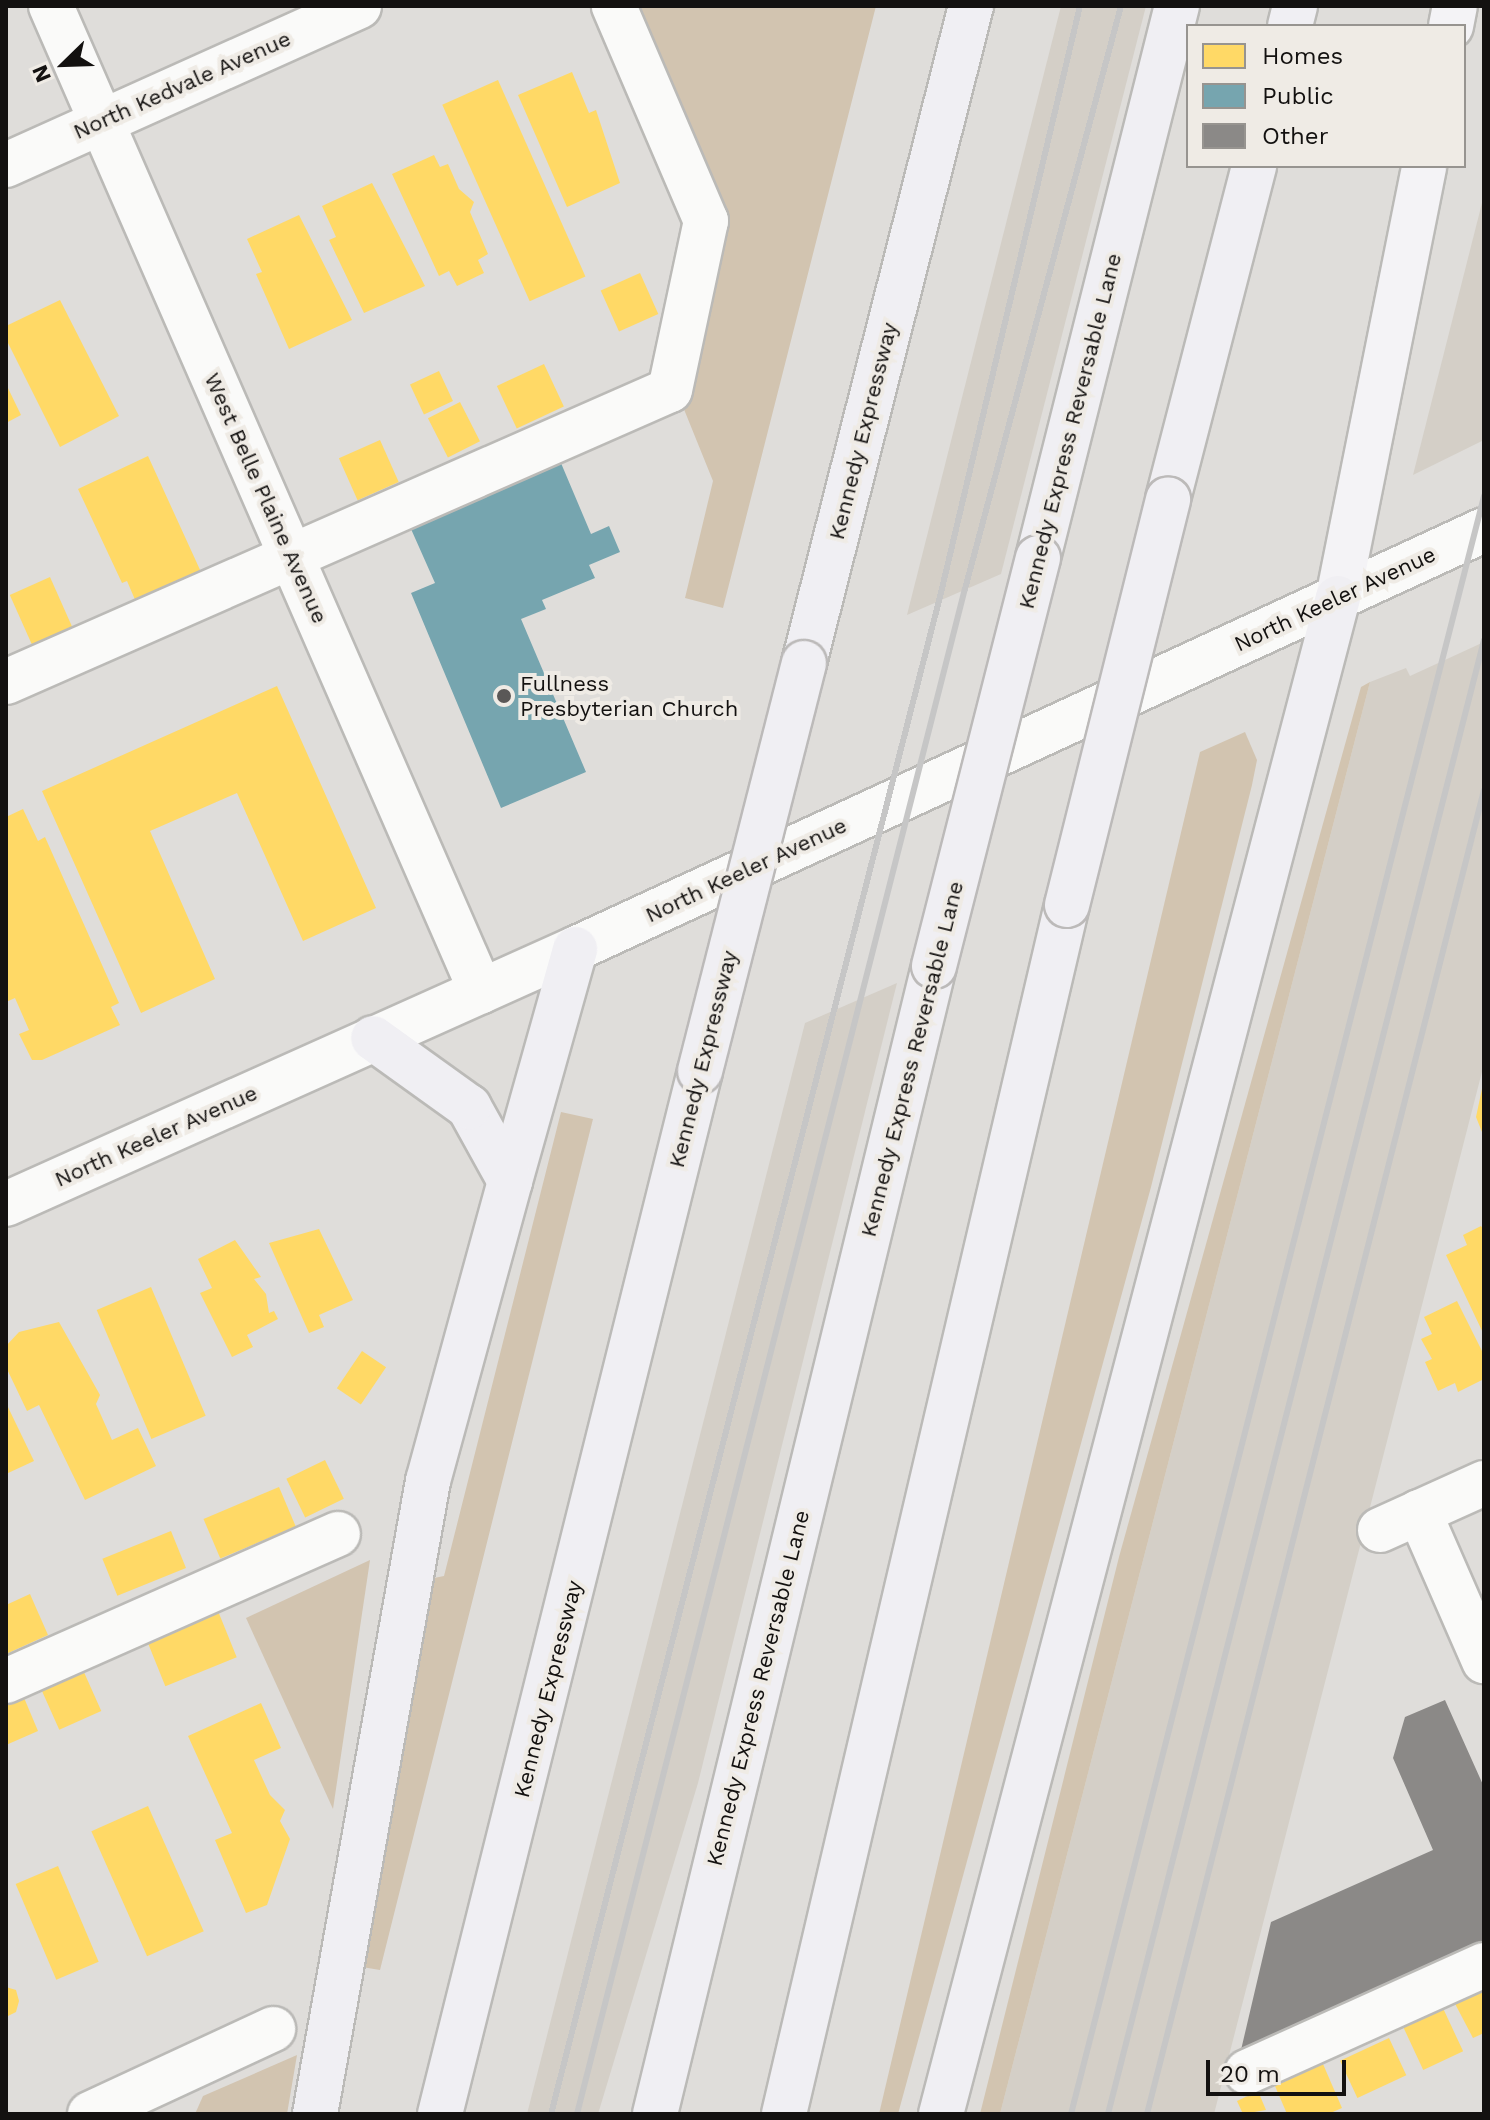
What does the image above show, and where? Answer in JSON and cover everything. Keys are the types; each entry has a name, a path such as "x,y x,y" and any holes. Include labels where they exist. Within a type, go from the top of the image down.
{"highway":[{"name":"Kennedy Expressway","path":"440,2114 700,1071 971,6"},
{"name":"Kennedy Express Reversable Lane","path":"655,2114 934,966 1177,6"},
{"path":"784,2114 1067,905 1253,168"},
{"path":"941,2114 1338,598"},
{"path":"315,2114 428,1481 575,949"},
{"path":"373,1038 469,1107 510,1181"}],"main road":[{"path":"1338,598 1424,168"}],"street":[{"name":"West Belle Plaine Avenue","path":"51,6 481,991"},
{"name":"North Kedvale Avenue","path":"6,165 359,6"},
{"path":"6,682 290,553 670,390 706,221 614,6"},
{"name":"North Keeler Avenue","path":"6,1204 575,949 1484,530"},
{"path":"1380,1530 1484,1483"},
{"path":"1419,1512 1484,1661"},
{"path":"6,1681 338,1534"},
{"path":"1247,2072 1484,1965"},
{"path":"90,2114 155,2100 273,2029"}],"shaded area":[{"path":"625,6 876,6 723,608 685,598 713,481 679,397 706,284"},
{"path":"1061,6 1146,6 1001,574 907,615"},
{"path":"1484,195 1484,440 1413,475"},
{"path":"1484,642 1484,1064 1214,2114 1000,2114 1370,682 1406,668 1410,676"},
{"path":"1370,682 1000,2114 980,2114 1119,1557 1361,687"},
{"path":"1245,732 1257,760 1252,785 1151,1187 898,2114 879,2114 1200,752"},
{"path":"897,983 698,1783 598,2114 527,2114 805,1023"},
{"path":"561,1112 593,1119 380,1970 362,1967 397,1741 434,1578 444,1576"},
{"path":"370,1560 333,1809 246,1618"},
{"path":"297,2055 287,2114 195,2114 203,2096"}],"building: Homes":[{"path":"572,72 589,113 596,110 620,183 567,207 518,95"},
{"path":"498,80 585,276 530,301 442,105"},
{"path":"434,155 440,167 448,164 459,189 474,202 470,212 488,254 478,260 484,273 457,286 449,271 439,276 392,174"},
{"path":"372,183 425,286 364,313 329,240 336,237 322,206"},
{"path":"299,215 352,320 289,349 256,274 262,272 247,239"},
{"path":"640,273 658,314 619,332 601,290"},
{"path":"60,300 119,416 60,447 6,339 6,326"},
{"path":"544,364 564,407 517,429 497,386"},
{"path":"439,371 453,401 424,414 410,385"},
{"path":"6,384 21,415 6,423"},
{"path":"460,402 480,441 448,458 428,418"},
{"path":"380,440 399,482 358,500 339,458"},
{"path":"148,456 201,572 136,602 127,581 122,583 78,489"},
{"path":"50,577 73,628 33,646 10,595"},
{"path":"277,686 376,908 303,941 237,793 150,831 215,979 141,1013 42,791"},
{"path":"23,809 38,841 45,837 119,1003 111,1007 120,1025 42,1060 32,1060 19,1034 29,1030 15,998 6,1002 6,817"},
{"path":"1484,1084 1484,1137 1476,1117"},
{"path":"1481,1226 1484,1231 1484,1335 1446,1255 1467,1245 1463,1235"},
{"path":"319,1229 353,1300 319,1315 324,1327 309,1333 269,1243"},
{"path":"235,1240 261,1277 254,1279 266,1294 269,1313 274,1311 278,1319 247,1335 253,1347 232,1357 200,1293 212,1288 198,1259"},
{"path":"151,1287 206,1416 151,1439 97,1310"},
{"path":"1457,1301 1484,1355 1484,1379 1458,1392 1455,1383 1438,1391 1425,1362 1432,1359 1421,1339 1432,1334 1424,1317"},
{"path":"59,1322 100,1395 96,1404 112,1440 138,1428 156,1466 85,1500 39,1405 27,1411 6,1367 6,1346 19,1332"},
{"path":"362,1351 386,1367 361,1405 337,1388"},
{"path":"6,1403 34,1461 6,1474"},
{"path":"325,1460 344,1499 305,1517 286,1479"},
{"path":"279,1487 296,1527 220,1559 204,1519"},
{"path":"171,1531 186,1568 117,1596 102,1559"},
{"path":"30,1594 48,1635 6,1654 6,1605"},
{"path":"218,1611 237,1657 165,1686 147,1640"},
{"path":"83,1670 101,1711 59,1730 41,1689"},
{"path":"22,1693 38,1731 6,1745 6,1700"},
{"path":"261,1703 281,1748 254,1760 270,1795 285,1810 280,1821 290,1839 267,1905 246,1913 215,1840 232,1833 188,1736"},
{"path":"148,1806 204,1931 147,1956 91,1831"},
{"path":"58,1866 99,1962 56,1980 16,1884"},
{"path":"1484,1982 1484,2033 1473,2038 1452,1998"},
{"path":"6,1987 16,1990 19,2001 16,2012 6,2017"},
{"path":"1442,2006 1463,2051 1423,2070 1402,2025"},
{"path":"1389,2038 1406,2075 1357,2098 1340,2061"},
{"path":"1323,2064 1342,2108 1328,2114 1287,2114 1275,2086"},
{"path":"1258,2091 1266,2110 1243,2114 1237,2101"}],"building: Public":[{"name":"Fullness Presbyterian Church","path":"558,456 591,534 609,526 620,552 589,565 595,578 542,600 546,609 521,619 586,772 501,808 411,593 435,583 407,520"}],"building: Other":[{"path":"1445,1700 1484,1787 1484,1941 1241,2050 1271,1922 1433,1850 1393,1758 1405,1717"}],"railway":[{"path":"551,2114 939,601 1080,6"},
{"path":"577,2114 965,589 1121,6"},
{"path":"1071,2114 1484,496"},
{"path":"1108,2114 1484,640"},
{"path":"1147,2114 1484,790"}],"place":[{"name":"Fullness Presbyterian Church","path":"504,696"}]}
